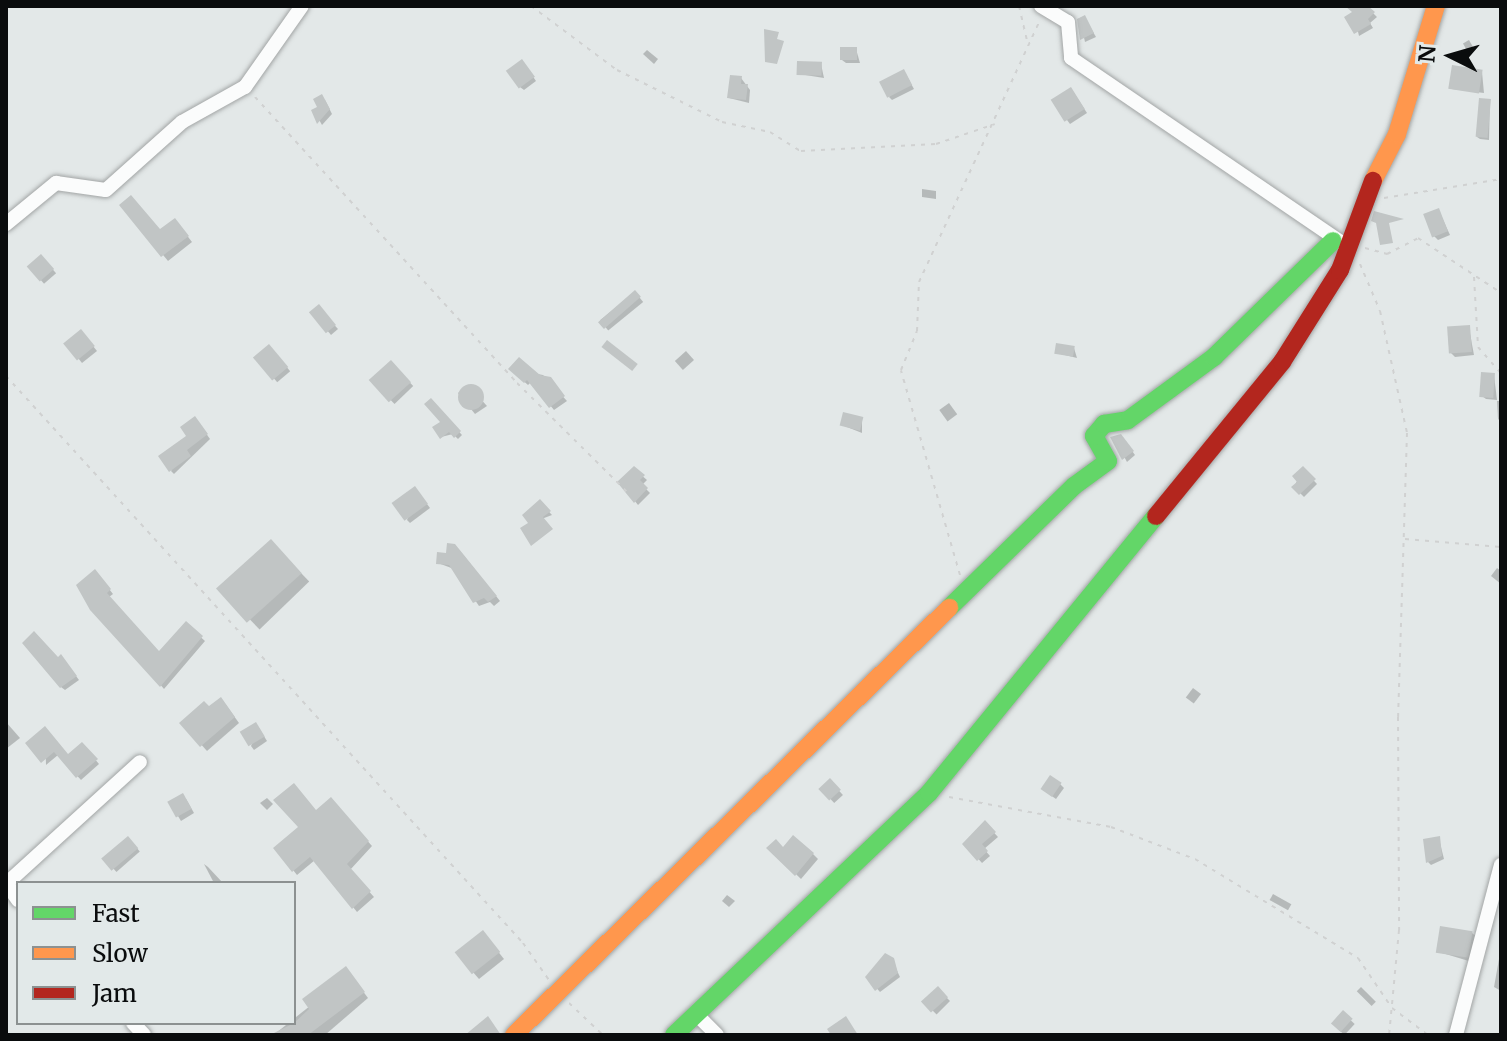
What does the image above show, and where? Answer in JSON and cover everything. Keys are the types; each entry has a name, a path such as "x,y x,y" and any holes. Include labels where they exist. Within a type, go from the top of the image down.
{"street":[{"path":"6,224 56,183 106,190 182,122 245,87 302,6"},
{"path":"514,1035 1074,486 1108,461 1094,436 1104,424 1128,420 1214,357 1341,242 1397,134 1436,6"},
{"path":"1043,7 1068,22 1071,58 1341,242"},
{"path":"674,1035 929,793 1282,362 1340,270 1341,242"},
{"path":"6,884 140,762"},
{"path":"1456,1035 1501,865"},
{"path":"695,1013 717,1035"}],"path":[{"path":"531,6 617,70 722,122 770,132 801,151 936,144 996,124"},
{"path":"1019,6 1028,44"},
{"path":"965,594 901,370 917,331 919,282 996,124 1043,7"},
{"path":"245,87 517,383 630,495"},
{"path":"1363,201 1501,179"},
{"path":"1341,242 1387,254 1418,238 1501,293"},
{"path":"1341,242 1380,311 1407,433 1398,717 1399,930 1389,1035"},
{"path":"1474,276 1478,347 1501,373"},
{"path":"6,376 523,943 559,993 603,1035"},
{"path":"6,387 12,382"},
{"path":"1404,539 1501,547"},
{"path":"929,793 1111,827 1195,859 1358,958 1392,1008 1428,1035"}],"building":[{"path":"1345,6 1368,6 1375,12 1368,19 1371,24 1354,34 1344,17 1352,12"},
{"path":"1085,15 1094,33 1080,40 1077,19"},
{"path":"764,29 779,32 777,39 784,41 777,64 765,62"},
{"path":"840,47 857,47 857,60 840,60"},
{"path":"522,59 535,77 519,89 506,71"},
{"path":"797,61 822,62 821,76 797,75"},
{"path":"1452,65 1483,70 1479,94 1448,89"},
{"path":"904,69 912,85 887,98 879,82"},
{"path":"730,75 742,76 741,84 748,84 746,100 727,98"},
{"path":"1071,87 1085,109 1064,122 1051,100"},
{"path":"322,94 330,109 317,124 311,110 317,107 313,99"},
{"path":"1479,98 1491,99 1488,138 1476,137"},
{"path":"131,195 160,229 175,218 189,236 161,257 119,205"},
{"path":"1439,208 1448,231 1432,237 1423,214"},
{"path":"1374,211 1404,219 1389,223 1393,243 1380,245 1376,223 1371,221"},
{"path":"41,254 54,269 40,282 27,266"},
{"path":"635,290 641,297 604,329 598,322"},
{"path":"319,304 336,325 326,333 309,312"},
{"path":"1470,325 1472,352 1449,354 1447,327"},
{"path":"81,329 95,346 77,361 63,343"},
{"path":"607,340 638,364 632,371 601,347"},
{"path":"1056,343 1075,346 1073,357 1054,354"},
{"path":"269,344 288,367 272,380 253,357"},
{"path":"519,357 540,375 551,377 565,396 549,408 527,380 524,383 508,369"},
{"path":"391,360 411,382 389,402 369,380"},
{"path":"1481,372 1495,373 1493,398 1479,397"},
{"path":"471,384 480,388 484,397 480,406 471,410 462,406 458,397 462,388"},
{"path":"431,398 461,431 454,438 449,432 440,439 432,427 440,422 424,404"},
{"path":"843,412 863,417 860,431 840,426"},
{"path":"195,416 208,434 187,450 191,456 169,472 158,456 186,436 180,427"},
{"path":"1121,434 1134,451 1122,460 1110,437"},
{"path":"634,466 645,475 640,480 648,488 634,503 617,482"},
{"path":"1303,466 1316,479 1299,495 1291,487 1297,482 1292,476"},
{"path":"415,486 428,504 404,521 392,503"},
{"path":"540,499 551,511 543,517 553,529 531,546 520,528 528,523 522,515"},
{"path":"271,539 302,573 247,623 216,589"},
{"path":"447,543 455,544 497,596 488,602 484,598 473,603 449,565 436,564 437,552 446,553"},
{"path":"95,569 111,589 107,593 159,651 186,621 203,636 160,687 90,610 76,585"},
{"path":"34,631 58,657 61,654 77,676 60,688 22,643"},
{"path":"221,697 235,717 200,747 179,723 204,701 209,706"},
{"path":"256,722 265,737 248,746 240,732"},
{"path":"45,726 68,754 82,742 98,759 76,778 54,752 41,763 25,743"},
{"path":"1050,775 1062,783 1052,797 1040,789"},
{"path":"830,778 841,790 829,801 818,789"},
{"path":"294,783 316,810 331,797 369,841 347,864 371,891 352,909 310,857 292,872 273,848 298,827 273,800"},
{"path":"183,793 192,809 176,817 167,802"},
{"path":"985,820 996,832 982,844 988,851 977,861 962,844"},
{"path":"793,835 814,853 795,876 766,848 776,839 783,847"},
{"path":"128,836 138,848 111,871 101,858"},
{"path":"1440,836 1442,856 1426,863 1423,839"},
{"path":"1440,926 1473,931 1468,958 1436,953"},
{"path":"483,930 500,952 472,974 455,952"},
{"path":"885,953 894,958 898,973 875,991 865,977"},
{"path":"346,966 365,992 308,1035 270,1035 296,1025 296,1021 309,1009 302,999"},
{"path":"938,986 948,997 931,1013 921,1001"},
{"path":"1343,1010 1353,1019 1341,1032 1331,1023"},
{"path":"488,1016 501,1035 465,1035"},
{"path":"846,1016 858,1035 831,1035 827,1029"}],"traffic: fast":[{"path":"949,608 1074,486 1108,461 1094,436 1104,424 1128,420 1214,357 1333,241"},
{"path":"674,1035 929,793 1156,516"}],"traffic: slow":[{"path":"1373,181 1397,134 1436,6"},
{"path":"514,1035 949,608"}],"traffic: jam":[{"path":"1156,516 1282,362 1340,270 1373,181"}]}
